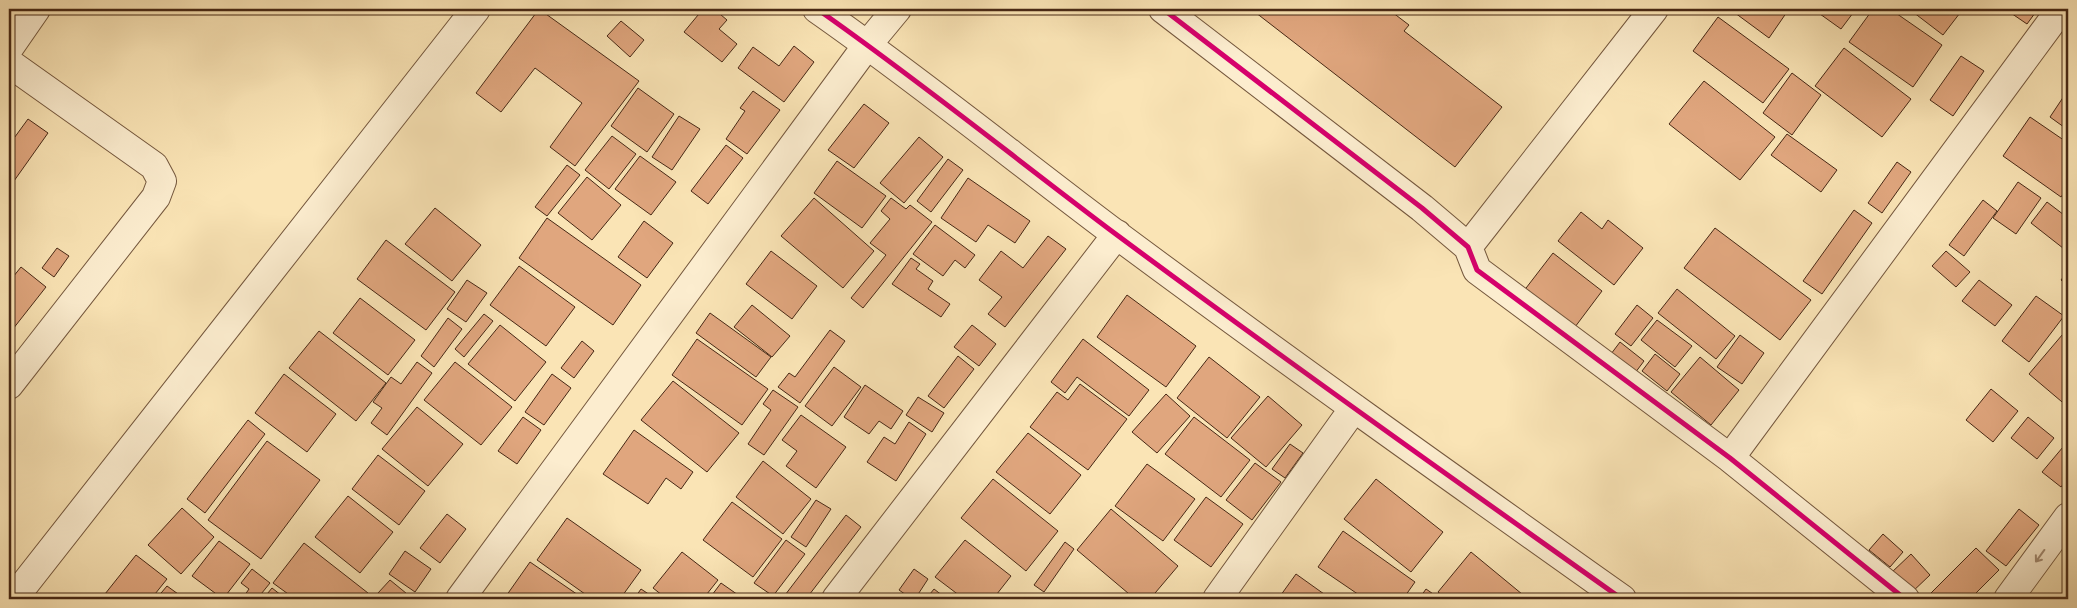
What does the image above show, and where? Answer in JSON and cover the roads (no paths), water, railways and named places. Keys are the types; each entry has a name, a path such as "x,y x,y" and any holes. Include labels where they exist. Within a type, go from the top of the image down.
{"street":[{"path":"9,48 36,9"},
{"path":"13,599 476,9"},
{"path":"817,9 868,44 1117,234 1354,408 1622,599"},
{"path":"460,599 868,44 897,9"},
{"path":"1163,9 1422,208 1468,248 1477,270 1730,458 1905,599"},
{"path":"1468,248 1654,9"},
{"path":"1730,458 2061,9"},
{"path":"9,63 154,166 162,181 156,197 9,385"},
{"path":"836,599 1117,234"},
{"path":"1217,599 1354,408"},
{"path":"2008,599 2068,517"}]}
